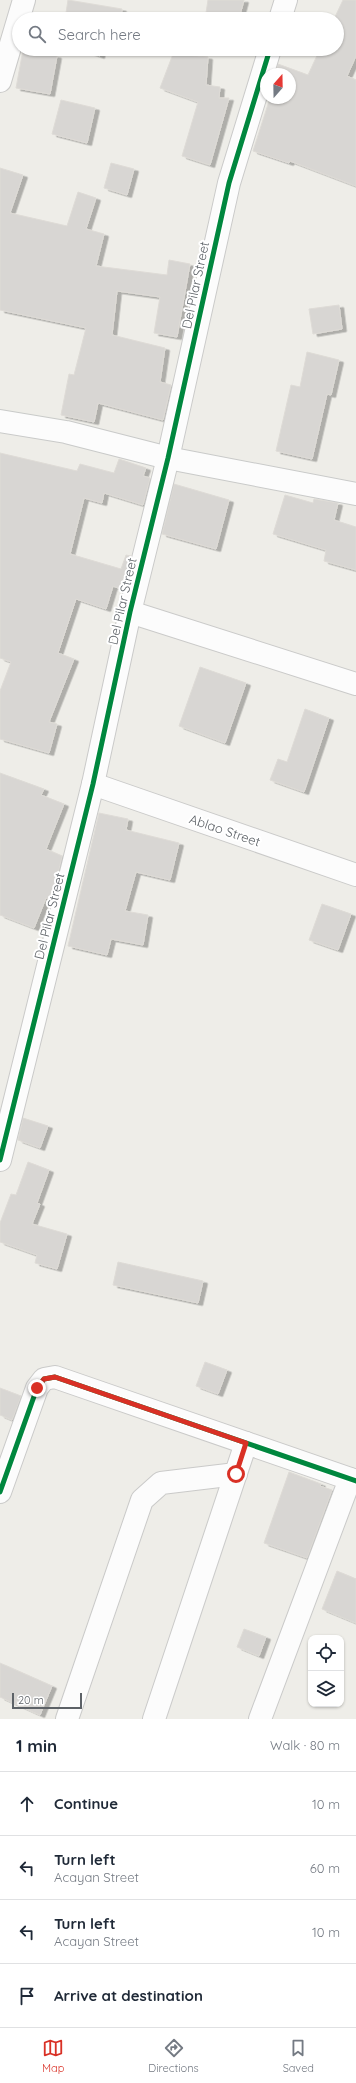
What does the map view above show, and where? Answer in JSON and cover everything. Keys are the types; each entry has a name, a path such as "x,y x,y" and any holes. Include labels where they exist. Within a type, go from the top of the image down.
{"street":[{"path":"20,12 24,0"},
{"path":"282,12 286,0"},
{"path":"0,81 12,40"},
{"name":"Del Pilar Street","path":"0,1160 93,784 130,612 168,458 229,183 268,56"},
{"path":"0,421 66,432 168,458 356,494"},
{"path":"130,612 356,684"},
{"name":"Ablao Street","path":"93,784 356,875"},
{"path":"0,1492 37,1388 44,1379 55,1377 353,1480 260,1719"},
{"path":"154,1719 246,1443"},
{"path":"67,1719 142,1500 161,1483 236,1474"}],"building":[{"path":"68,0 122,9 122,12 66,12"},
{"path":"208,0 244,0 241,12 206,12"},
{"path":"343,0 356,0 356,56 347,76 356,80 356,186 290,161 289,163 253,151 268,104 296,104 296,71 308,75 317,56 344,56 344,12 337,12"},
{"path":"22,56 57,56 50,94 16,88"},
{"path":"172,56 208,57 206,85 220,87 219,98 229,98 210,165 182,156 198,102 160,88"},
{"path":"278,64 289,68 277,68"},
{"path":"61,100 95,108 87,143 52,134"},
{"path":"111,163 134,169 127,195 104,188"},
{"path":"0,168 23,175 10,213 67,226 78,192 96,198 86,229 104,234 96,266 167,275 169,260 190,264 177,337 154,333 160,297 117,291 112,335 165,348 160,382 171,385 163,420 98,403 94,422 61,415 69,374 74,375 86,328 0,310"},
{"path":"339,305 342,329 313,334 309,309"},
{"path":"307,352 339,360 331,395 327,394 312,459 276,451 291,385 300,387"},
{"path":"0,453 77,471 80,464 114,473 119,459 146,468 143,476 150,478 143,505 104,493 102,503 84,498 70,554 121,569 126,555 131,556 123,590 113,586 106,609 76,599 58,653 74,659 49,722 57,724 49,753 0,739 0,691 11,662 0,658"},
{"path":"174,484 229,500 216,549 162,534"},
{"path":"285,495 313,503 314,499 338,503 334,520 356,527 356,570 324,561 326,550 273,534"},
{"path":"200,667 246,683 225,743 179,726"},
{"path":"305,709 329,718 304,792 270,780 278,759 287,762"},
{"path":"0,773 44,789 41,795 64,804 46,849 62,856 52,900 46,898 34,928 0,915"},
{"path":"99,813 128,819 126,830 179,843 170,880 136,872 125,911 148,915 143,945 111,939 107,955 68,946"},
{"path":"322,904 351,914 338,950 309,940"},
{"path":"23,1118 48,1126 40,1148 18,1140"},
{"path":"28,1162 49,1170 37,1203 40,1204 32,1224 67,1234 57,1269 35,1263 37,1255 0,1242 0,1223 11,1194 16,1195"},
{"path":"118,1262 203,1281 198,1303 113,1285"},
{"path":"205,1362 227,1370 218,1394 196,1386"},
{"path":"0,1388 21,1396 12,1420 0,1415"},
{"path":"289,1472 321,1484 320,1486 332,1490 307,1558 264,1543"},
{"path":"337,1571 356,1579 356,1623 322,1609"},
{"path":"244,1629 266,1637 259,1656 237,1647"},
{"path":"0,1663 52,1686 40,1715 0,1697"}],"cycle path":[{"path":"0,1160 93,784 130,612 168,458 229,183 268,56"},
{"path":"0,1492 37,1388 44,1379 55,1377 356,1481"}],"route":[{"path":"37,1388 44,1379 55,1377 246,1443 236,1474"}]}
